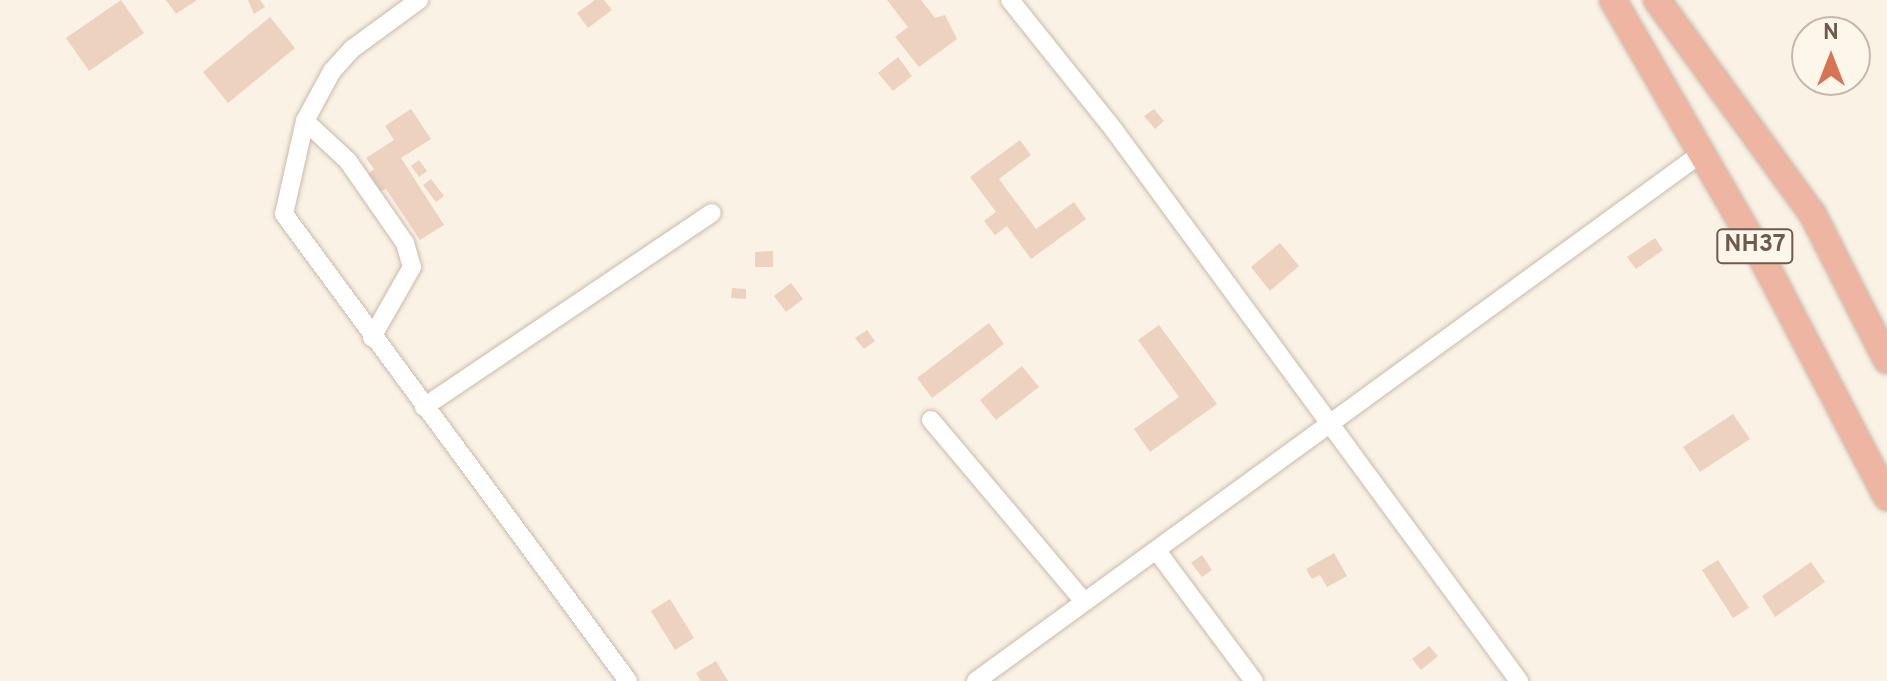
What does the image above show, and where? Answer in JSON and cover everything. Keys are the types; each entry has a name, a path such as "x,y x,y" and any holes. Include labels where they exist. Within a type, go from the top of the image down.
{"highway":[{"name":"NH37","path":"1613,0 1702,153 1887,497"},
{"name":"NH37","path":"1657,0 1812,213 1887,360"}],"street":[{"path":"419,0 352,49 332,71 305,121 284,214 628,681"},
{"path":"1010,0 1114,130 1519,681"},
{"path":"305,121 348,161 405,243 412,267 372,337"},
{"path":"976,681 1157,551 1327,422 1702,153"},
{"path":"424,407 712,213"},
{"path":"931,420 1084,602"},
{"path":"1157,551 1254,681"}],"building":[{"path":"121,0 144,33 89,71 66,38"},
{"path":"166,0 197,0 176,14"},
{"path":"248,0 260,0 265,7 254,14"},
{"path":"595,0 604,0 612,10 588,28 577,13"},
{"path":"887,0 921,0 935,18 945,15 957,39 919,67 895,37 908,27"},
{"path":"270,17 295,48 228,103 203,72"},
{"path":"898,57 912,76 893,91 878,73"},
{"path":"411,109 431,139 401,158 444,225 420,240 386,189 375,193 365,177 374,169 366,158 394,140 385,126"},
{"path":"1154,109 1164,121 1155,129 1144,116"},
{"path":"1020,140 1031,155 999,179 1036,229 1074,202 1086,219 1031,259 1007,226 995,235 984,221 996,212 970,177"},
{"path":"419,160 427,171 419,177 411,166"},
{"path":"431,179 444,196 436,202 423,185"},
{"path":"1655,238 1663,250 1636,269 1627,257"},
{"path":"1280,243 1299,266 1270,291 1251,267"},
{"path":"773,251 773,267 755,267 755,252"},
{"path":"791,283 803,299 786,312 774,296"},
{"path":"732,288 746,289 746,299 731,298"},
{"path":"989,323 1004,344 932,398 917,378"},
{"path":"1159,325 1217,404 1150,452 1134,429 1179,397 1138,340"},
{"path":"867,330 875,341 864,349 855,338"},
{"path":"1022,366 1039,387 996,420 980,400"},
{"path":"1733,414 1750,439 1700,472 1683,447"},
{"path":"1334,553 1347,576 1327,587 1320,575 1312,579 1306,569"},
{"path":"1202,555 1212,570 1202,577 1191,563"},
{"path":"1718,560 1749,608 1733,618 1702,570"},
{"path":"1811,562 1825,582 1775,617 1762,596"},
{"path":"670,599 694,638 675,650 651,611"},
{"path":"1429,646 1438,656 1421,670 1412,659"},
{"path":"716,661 728,681 701,681 696,673"}]}
